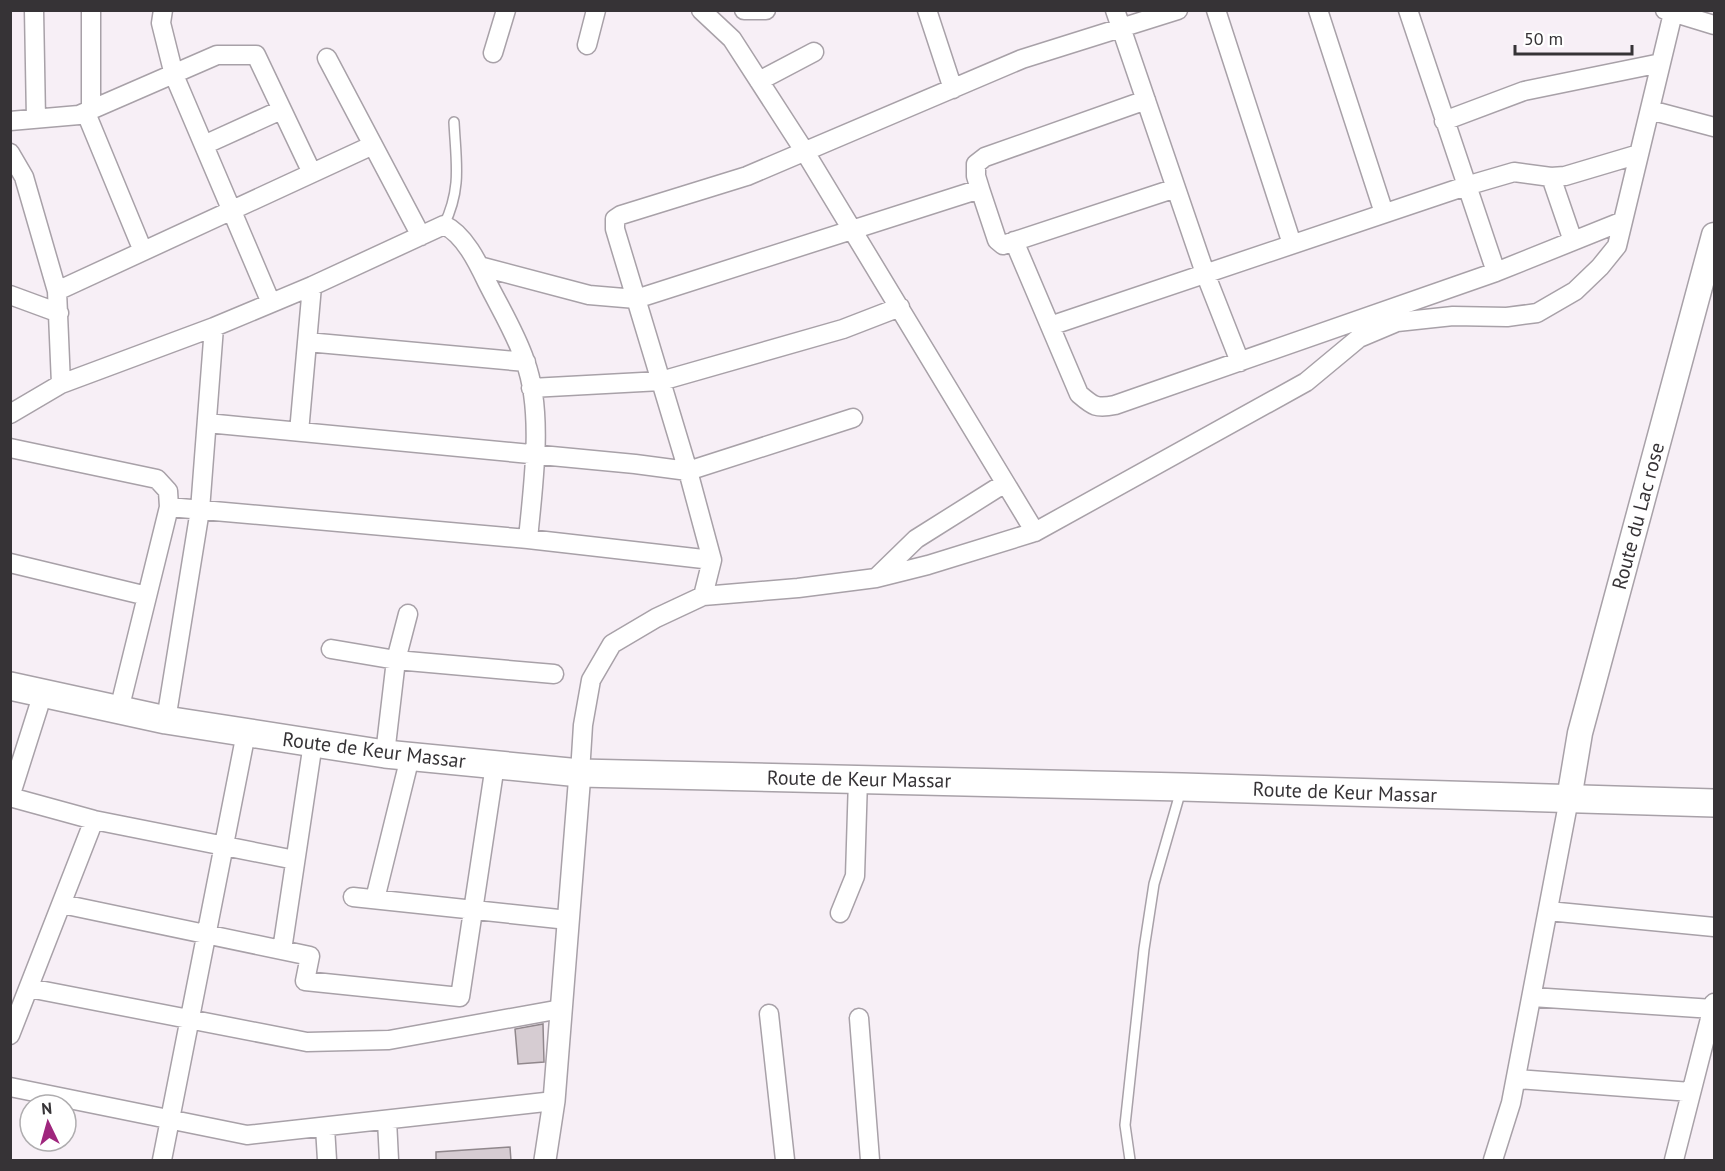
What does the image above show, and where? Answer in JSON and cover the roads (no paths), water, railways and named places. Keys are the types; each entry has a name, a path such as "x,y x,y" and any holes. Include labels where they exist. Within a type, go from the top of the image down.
{"main road":[{"name":"Route du Lac rose","path":"1569,799 1580,733 1714,235"},
{"name":"Route de Keur Massar","path":"10,686 166,720 246,733 398,756 580,773 1182,787 1714,803"}],"street":[{"path":"34,10 36,119"},
{"path":"91,10 88,112 143,251"},
{"path":"163,10 161,23 174,75 271,303"},
{"path":"493,53 506,10"},
{"path":"587,45 596,10"},
{"path":"701,10 732,39 805,152 850,230 900,307 1035,532"},
{"path":"744,10 766,10"},
{"path":"927,10 953,89"},
{"path":"1115,10 1205,273 1240,362"},
{"path":"704,596 712,560 688,471 615,229 615,219 621,215 747,176 1022,59 1178,10"},
{"path":"1216,10 1292,244"},
{"path":"1318,10 1384,213"},
{"path":"1408,10 1496,272"},
{"path":"545,1161 554,1101 583,725 591,680 612,644 656,618 704,596 798,588 876,578 928,565 1035,532 1306,382 1359,338 1397,322 1453,316 1507,317 1537,313 1575,291 1600,267 1617,246 1661,63 1669,12 1714,25"},
{"path":"759,81 814,52"},
{"path":"10,121 79,115 218,55 256,55 312,173"},
{"path":"327,58 421,236"},
{"path":"1444,121 1524,91 1661,63"},
{"path":"1146,100 985,157 976,164 976,176 997,240 1003,245 1014,242 1176,188"},
{"path":"204,145 281,110"},
{"path":"1650,110 1714,127"},
{"path":"57,291 373,145"},
{"path":"10,153 24,177 57,291 61,384"},
{"path":"1050,326 1466,186 1514,172 1551,177 1565,176 1639,153"},
{"path":"1551,177 1573,241"},
{"path":"479,266 589,295 636,299 980,189"},
{"path":"1014,242 1079,393 1090,404 1100,408 1115,405 1496,272 1623,221"},
{"path":"10,414 61,384 214,327 312,286 444,225 454,230 479,266 526,362 535,409 535,455 528,539"},
{"path":"299,432 312,286"},
{"path":"10,295 59,313"},
{"path":"531,388 661,381 843,328 900,307"},
{"path":"166,720 200,510 214,327"},
{"path":"307,342 526,362"},
{"path":"10,394 30,402"},
{"path":"207,423 688,471 853,418"},
{"path":"10,448 157,478 168,491 169,507 118,710"},
{"path":"876,578 916,539 1005,483"},
{"path":"169,507 528,539 712,560"},
{"path":"10,563 147,596"},
{"path":"375,900 398,756 396,660 408,614"},
{"path":"331,649 396,660 554,674"},
{"path":"43,693 10,797 94,820 296,860"},
{"path":"162,1161 246,733"},
{"path":"282,950 313,743"},
{"path":"62,904 310,956 305,981 460,997 495,765"},
{"path":"840,913 855,876 858,779"},
{"path":"1493,1161 1511,1103 1569,799"},
{"path":"10,1035 94,820"},
{"path":"353,897 568,920"},
{"path":"1548,911 1714,927"},
{"path":"29,988 307,1042 389,1040 561,1009"},
{"path":"1532,997 1714,1008 1674,1161"},
{"path":"769,1014 785,1161"},
{"path":"859,1018 870,1161"},
{"path":"1516,1078 1691,1092"},
{"path":"10,1087 247,1136 554,1101"},
{"path":"387,1120 389,1161"},
{"path":"325,1127 327,1161"}],"lane":[{"path":"444,225 456,192 454,122"},
{"path":"1130,1161 1125,1125 1144,949 1154,884 1182,787"}]}
